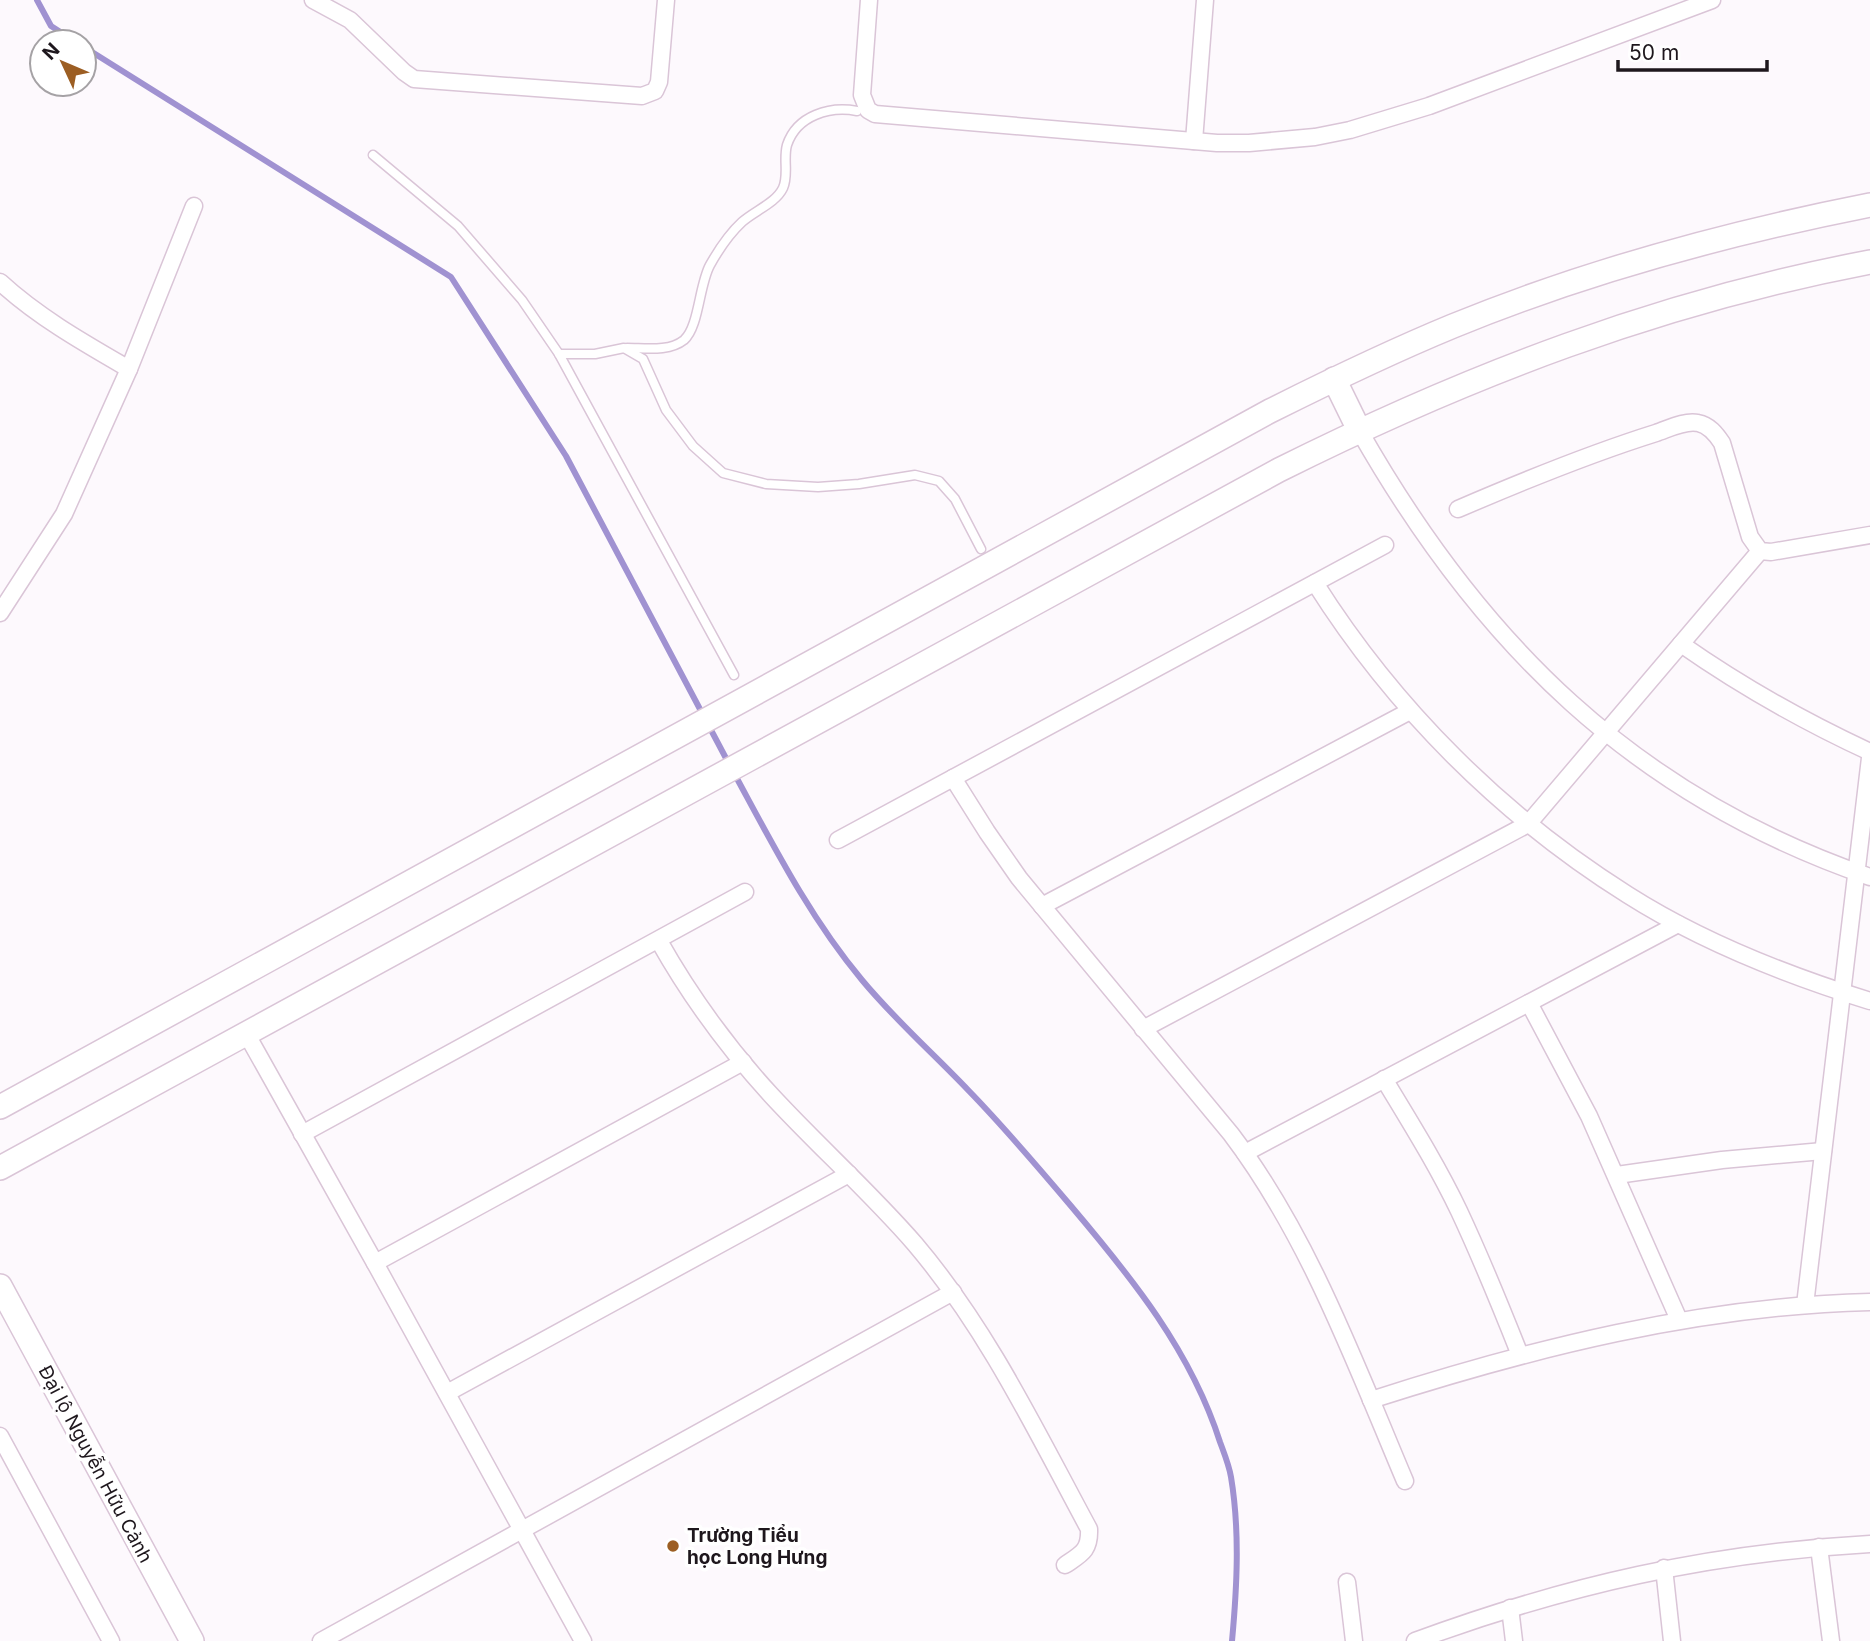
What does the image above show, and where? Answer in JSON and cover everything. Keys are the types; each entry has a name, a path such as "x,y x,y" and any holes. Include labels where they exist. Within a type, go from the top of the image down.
{"street":[{"path":"315,0 349,20 414,79 642,96 655,91 659,82 666,0"},
{"path":"869,0 862,95 868,110 875,114 1194,141 1249,143 1283,141 1350,130 1429,106 1712,0"},
{"path":"1194,141 1205,0"},
{"path":"0,1107 1270,411 1334,379 1455,325 1629,264 1737,233 1870,205"},
{"path":"0,613 64,514 129,369 194,206"},
{"path":"0,1168 1255,483 1359,430 1497,370 1578,340 1742,290 1870,262"},
{"path":"0,282 86,344 129,369"},
{"path":"1334,379 1359,430 1409,514 1442,561 1521,657 1605,733 1686,789 1745,824 1804,852 1863,874"},
{"path":"1458,509 1632,440 1697,422 1715,433 1722,443 1750,537 1760,551 1771,552 1870,536"},
{"path":"838,840 1385,545"},
{"path":"1143,1029 1528,824 1760,551"},
{"path":"1315,583 1364,655 1409,710 1465,767 1528,824 1607,881 1678,924 1751,958 1870,1001"},
{"path":"1681,645 1757,695 1870,752"},
{"path":"1042,906 1409,710"},
{"path":"1805,1305 1842,992 1863,874 1870,758"},
{"path":"953,778 987,832 1042,906 1245,1153 1284,1216 1315,1275 1405,1481"},
{"path":"302,1134 745,892"},
{"path":"1245,1153 1678,924"},
{"path":"659,941 701,1007 743,1062 915,1245 953,1292 1001,1366 1089,1529 1090,1543 1084,1552 1065,1566"},
{"path":"1529,1003 1617,1175 1679,1320"},
{"path":"246,1033 583,1641"},
{"path":"375,1263 743,1062"},
{"path":"1384,1079 1458,1209 1520,1355"},
{"path":"1617,1175 1721,1160 1823,1151"},
{"path":"447,1393 849,1174"},
{"name":"Đại lộ Nguyễn Hữu Cảnh","path":"0,1286 191,1641"},
{"path":"321,1641 953,1292"},
{"path":"1371,1400 1520,1355 1679,1320 1805,1305 1870,1302"},
{"path":"0,1436 111,1641"},
{"path":"1415,1641 1510,1608 1664,1568 1765,1552 1870,1544"},
{"path":"1819,1547 1831,1641"},
{"path":"1664,1568 1672,1641"},
{"path":"1347,1582 1354,1641"},
{"path":"1510,1608 1514,1641"}],"lane":[{"path":"559,354 595,354 624,348 666,348 683,341 691,331 699,291 708,268 723,242 740,224 783,189 787,146 795,132 818,112 843,109 857,111"},
{"path":"373,155 457,226 522,300 559,354 734,675"},
{"path":"624,348 643,359 666,410 693,446 723,474 766,484 818,487 915,475 939,481 955,499 981,548"}],"waterway":[{"path":"37,0 54,28"},
{"path":"98,56 451,277 566,456 729,764"},
{"path":"734,773 793,880 843,956 888,1009 1008,1133 1094,1233 1137,1288 1176,1346 1208,1409 1231,1477 1237,1559 1232,1641"}],"place":[{"name":"Trường Tiểu học Long Hưng","path":"673,1546"}]}
